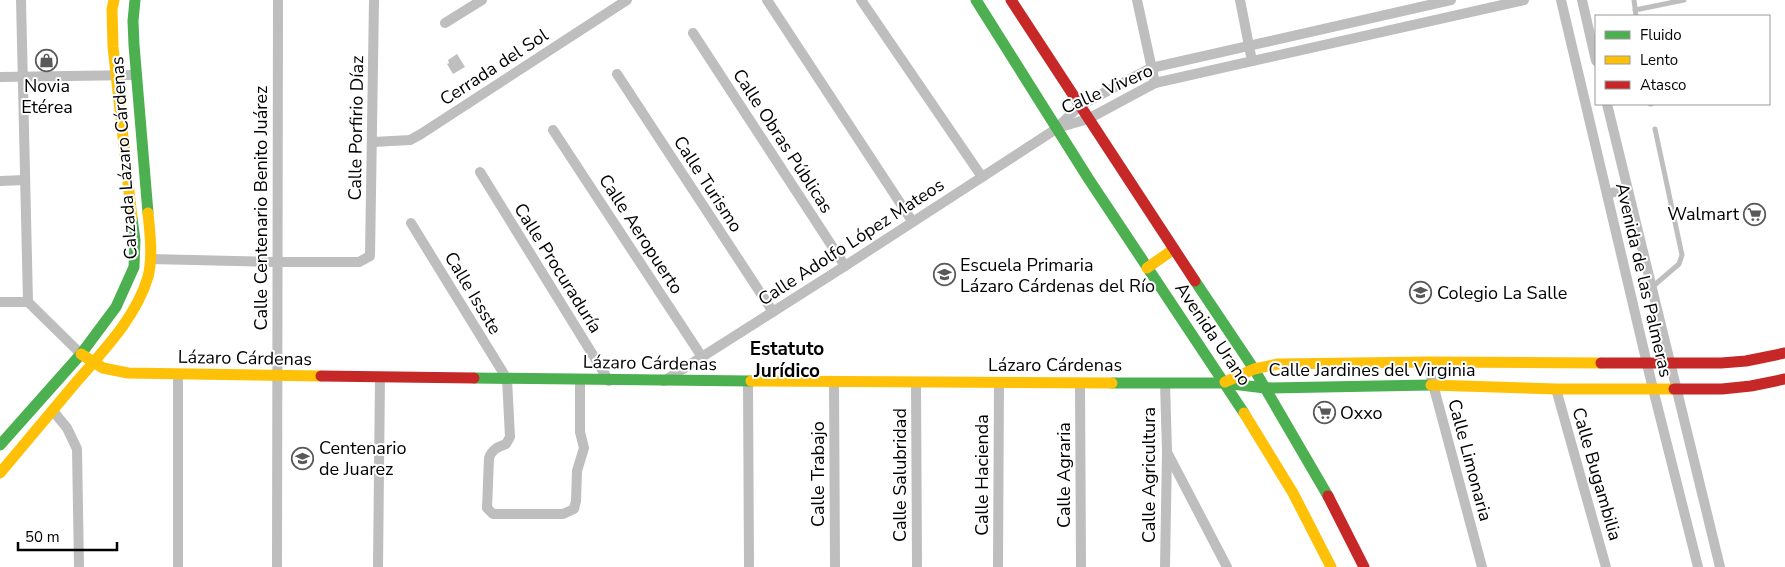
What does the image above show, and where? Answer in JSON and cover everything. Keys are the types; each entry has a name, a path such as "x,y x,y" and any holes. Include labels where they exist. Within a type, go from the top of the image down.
{"street":[{"path":"21,0 28,302 81,354"},
{"name":"Calzada Lázaro Cárdenas","path":"0,445 81,354 116,306 134,267 135,240 113,37 112,8 114,0"},
{"name":"Calzada Lázaro Cárdenas","path":"0,473 129,317 141,295 148,275 150,234 133,21 135,0"},
{"name":"Calle Centenario Benito Juárez","path":"277,567 278,0"},
{"name":"Calle Porfirio Díaz","path":"278,262 359,262 370,256 374,0"},
{"path":"445,23 482,0"},
{"name":"Cerrada del Sol","path":"373,142 410,140 421,134 627,0"},
{"path":"767,0 912,221"},
{"path":"862,0 982,177"},
{"name":"Avenida Urano","path":"976,0 1147,268 1260,435 1310,524 1331,567"},
{"name":"Avenida Urano","path":"1011,0 1079,106 1254,369 1330,499 1364,567"},
{"path":"1137,0 1155,83"},
{"path":"1240,0 1252,61"},
{"name":"Calle Vivero","path":"1056,128 1079,106 1151,68 1451,0"},
{"name":"Calle Vivero","path":"1056,128 1088,119 1155,83 1524,0"},
{"name":"Avenida de las Palmeras","path":"1561,0 1653,389 1698,567"},
{"path":"1582,0 1595,57"},
{"path":"1401,11 1405,27"},
{"path":"1340,25 1344,40"},
{"name":"Calle Obras Públicas","path":"693,33 846,266"},
{"name":"Calle Turismo","path":"617,74 772,312"},
{"path":"0,77 137,75"},
{"name":"Avenida de las Palmeras","path":"1607,105 1720,567"},
{"name":"Calle Adolfo López Mateos","path":"663,382 846,266 1056,128"},
{"name":"Calle Aeropuerto","path":"553,130 702,357"},
{"name":"Calle Procuraduría","path":"480,172 609,381"},
{"path":"0,181 25,180"},
{"path":"1607,194 1627,189"},
{"name":"Calle Issste","path":"411,223 507,379"},
{"path":"1147,268 1174,249"},
{"path":"150,259 278,262"},
{"path":"0,302 28,302"},
{"name":"Calle Jardines del Virginia","path":"1224,383 1254,369 1278,364 1427,362 1669,363 1746,361 1785,353"},
{"name":"Lázaro Cárdenas","path":"81,354 92,364 107,370 128,373 663,382 1224,383"},
{"name":"Calle Limonaria","path":"1427,362 1482,567"},
{"path":"178,374 178,567"},
{"path":"378,567 380,377"},
{"path":"507,379 510,437 506,444 491,452 489,458 487,508 493,514 563,514 574,509 577,471 584,448 580,432 580,380"},
{"name":"Calle Jardines del Virginia","path":"1224,383 1265,388 1433,385 1556,389 1722,389 1751,386 1785,379"},
{"path":"748,382 750,567"},
{"name":"Calle Trabajo","path":"834,382 835,567"},
{"name":"Calle Salubridad","path":"916,382 917,567"},
{"name":"Calle Hacienda","path":"998,567 999,382"},
{"name":"Calle Agraria","path":"1080,382 1081,567"},
{"name":"Calle Agricultura","path":"1165,383 1167,451 1165,567"},
{"name":"Calle Bugambilia","path":"1556,389 1606,567"},
{"path":"53,411 67,428 77,449 79,567"},
{"path":"1167,451 1227,567"}],"lane":[{"path":"1634,0 1636,13 1684,0"},
{"path":"1651,288 1679,264 1682,255 1655,130"}],"shaded area":[{"path":"457,54 465,67 453,74 447,64 449,63 448,60"}],"traffic: fast":[{"path":"135,0 133,21 134,45 148,213"},
{"path":"976,0 1088,178 1244,413"},
{"path":"0,445 81,354 116,307 134,267 135,240 132,218"},
{"path":"1195,281 1254,369 1328,496"},
{"path":"474,378 751,381"},
{"path":"1112,383 1224,383 1265,388 1431,385"}],"traffic: slow":[{"path":"114,0 112,9 113,47 132,218"},
{"path":"0,473 119,332 136,306 143,292 150,269 151,245 148,213"},
{"path":"1147,268 1174,249"},
{"path":"81,354 103,368 128,373 321,376"},
{"path":"1225,382 1254,369 1278,364 1427,362 1601,363"},
{"path":"751,381 1112,383"},
{"path":"1431,385 1556,389 1674,389"},
{"path":"1244,413 1293,493 1331,567"}],"traffic: jam":[{"path":"1011,0 1195,281"},
{"path":"1601,363 1721,363 1746,361 1785,353"},
{"path":"321,376 474,378"},
{"path":"1674,389 1722,389 1751,386 1785,379"},
{"path":"1328,496 1364,567"}],"place":[{"name":"Novia Etérea","path":"47,61"},
{"name":"Walmart","path":"1755,214"},
{"name":"Escuela Primaria Lázaro Cárdenas del Río","path":"944,275"},
{"name":"Colegio La Salle","path":"1421,293"},
{"name":"Oxxo","path":"1324,413"},
{"name":"Centenario de Juarez","path":"303,458"}],"district":[{"name":"Estatuto Jurídico","path":"787,359"}]}
